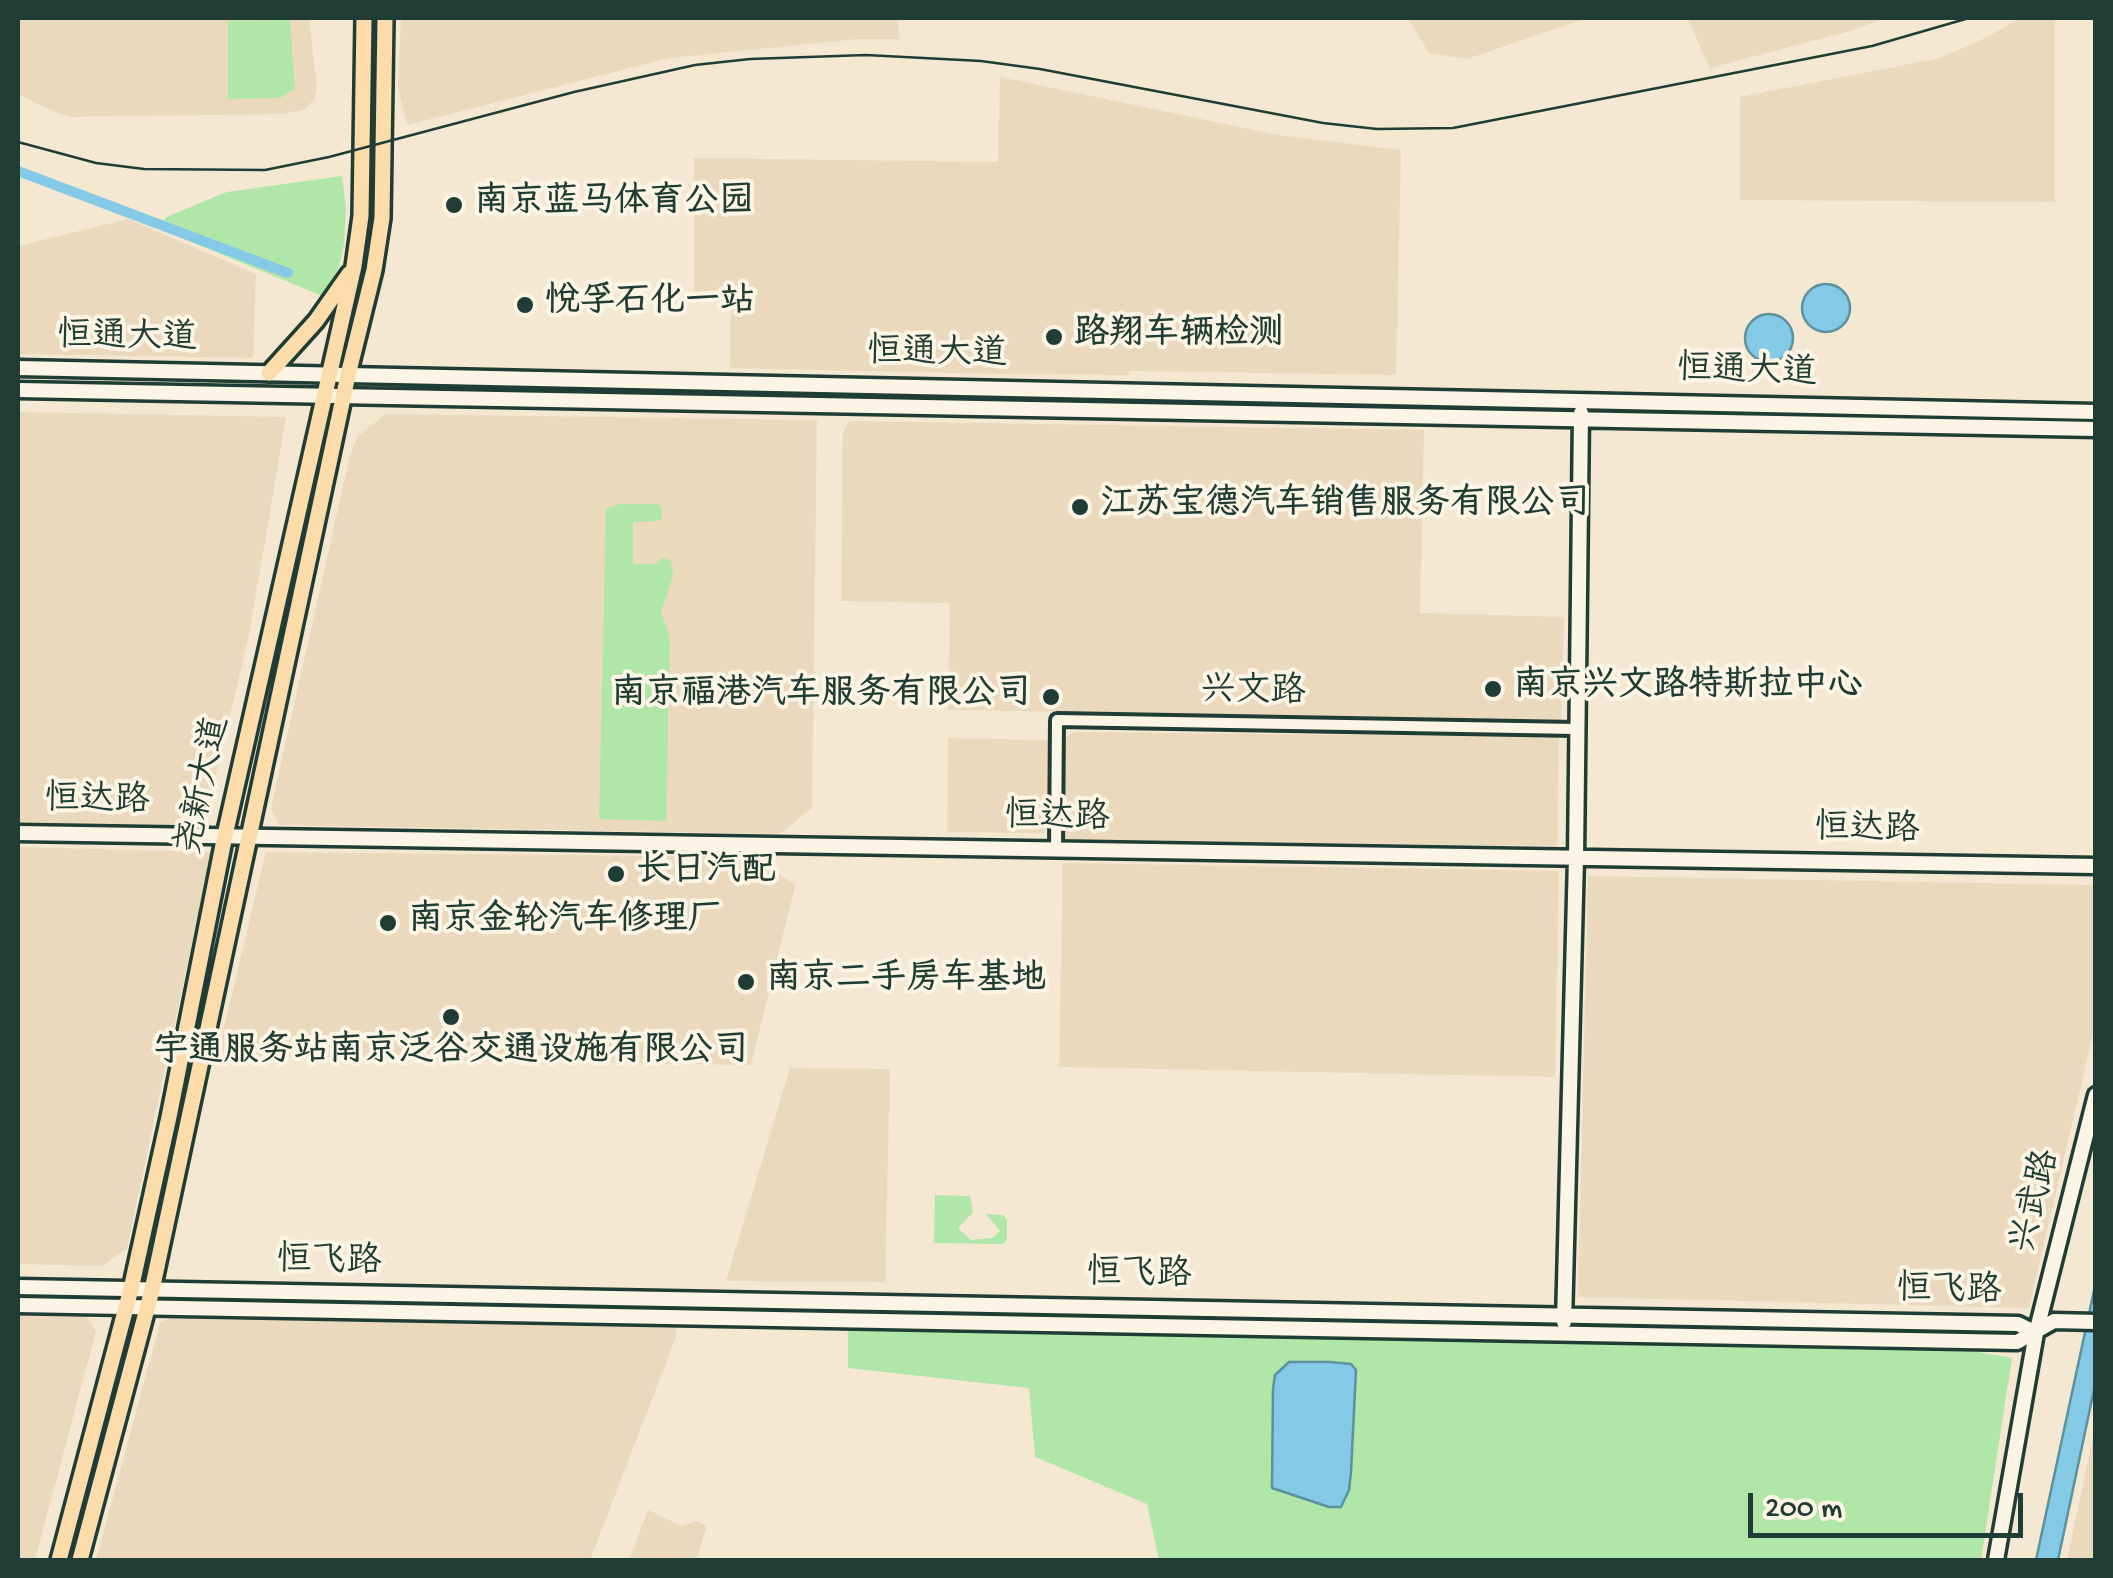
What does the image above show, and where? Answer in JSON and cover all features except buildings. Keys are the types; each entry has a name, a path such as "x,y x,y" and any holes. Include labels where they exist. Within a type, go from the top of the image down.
{"main road":[{"name":"尧新大道","path":"59,1560 131,1290 225,835 354,266 361,216 364,18"},
{"name":"尧新大道","path":"80,1560 152,1290 348,374 365,316 382,218 384,18"},
{"path":"269,373 316,322 354,266"},
{"name":"恒通大道","path":"18,368 2096,412"},
{"name":"恒通大道","path":"18,390 2096,429"},
{"path":"1564,1332 1576,858 1581,399"},
{"name":"恒达路","path":"18,832 2096,866"},
{"name":"兴武路","path":"1996,1560 2036,1333 2096,1095"},
{"name":"恒飞路","path":"18,1288 2018,1324 2036,1333"},
{"name":"恒飞路","path":"18,1305 2017,1342 2036,1333"},
{"path":"2036,1333 2054,1320 2096,1322"}],"street":[{"name":"兴文路","path":"1056,850 1058,720 1577,729"}],"shaded area":[{"path":"18,18 309,18 317,86 314,100 303,110 281,114 71,117 18,94"},
{"path":"401,18 898,18 899,39 858,39 669,58 407,125 398,88"},
{"path":"1408,18 1587,18 1467,59 1429,53"},
{"path":"1687,18 1886,18 1710,68"},
{"path":"2020,18 2055,18 2055,202 1740,200 1740,97 1940,58"},
{"path":"1000,77 1278,135 1401,150 1396,375 1129,371 1129,375 996,374 730,368 731,299 694,297 694,158 998,162"},
{"path":"128,219 256,274 253,358 18,354 18,246"},
{"path":"18,412 286,417 249,635 205,820 177,826 18,823"},
{"path":"386,414 817,420 812,808 780,834 279,825 271,808 350,455 358,436"},
{"path":"849,421 1424,430 1420,613 1564,617 1561,720 948,710 950,603 841,601 843,433"},
{"path":"1072,732 1559,737 1557,846 1067,840 1062,831 1064,741"},
{"path":"948,738 1049,740 1048,824 1044,833 947,832"},
{"path":"18,847 211,852 127,1248 102,1266 18,1264"},
{"path":"266,852 756,857 795,885 751,1065 217,1056"},
{"path":"1063,863 1559,871 1555,1077 1059,1067"},
{"path":"1588,876 2095,885 2095,1025 2029,1308 1578,1297"},
{"path":"790,1068 890,1069 885,1282 726,1281"},
{"path":"18,1314 85,1315 96,1331 35,1560 18,1560"},
{"path":"176,1315 668,1323 676,1326 676,1337 590,1560 96,1560 160,1323"},
{"path":"2095,1428 2095,1560 2067,1560"},
{"path":"648,1510 682,1526 696,1521 707,1526 696,1560 629,1560"}],"green space":[{"path":"290,20 295,88 280,98 228,99 228,21"},
{"path":"342,176 346,208 344,244 339,267 322,296 160,229 166,217 227,192"},
{"path":"658,504 662,508 662,519 633,522 633,564 671,560 673,576 661,612 670,637 666,821 599,819 606,508"},
{"path":"935,1195 970,1196 973,1212 958,1228 971,1240 992,1238 1000,1231 986,1214 1003,1215 1007,1220 1007,1240 1003,1244 934,1243"},
{"path":"848,1326 1955,1348 2012,1358 1981,1560 1159,1560 1147,1504 1035,1457 1029,1388 848,1368"}],"water":[{"path":"1826,284 1843,291 1850,308 1843,325 1826,332 1809,325 1802,308 1809,291"},
{"path":"1769,314 1786,321 1793,338 1786,355 1769,362 1752,355 1745,338 1752,321"},
{"path":"2095,1286 2095,1385 2058,1560 2036,1560"},
{"path":"1289,1362 1351,1364 1356,1370 1351,1472 1349,1490 1341,1507 1329,1507 1272,1488 1273,1389 1275,1375"}],"waterway":[{"path":"18,171 288,273"}],"railway":[{"path":"18,142 96,163 144,169 265,170 695,65 866,55 981,61 1040,69 1323,123 1377,129 1453,128 1872,46 1969,18"}],"place":[{"name":"南京蓝马体育公园","path":"454,205"},
{"name":"悦孚石化一站","path":"525,305"},
{"name":"路翔车辆检测","path":"1054,337"},
{"name":"江苏宝德汽车销售服务有限公司","path":"1080,507"},
{"name":"南京兴文路特斯拉中心","path":"1493,689"},
{"name":"南京福港汽车服务有限公司","path":"1051,697"},
{"name":"长日汽配","path":"616,874"},
{"name":"南京金轮汽车修理厂","path":"388,923"},
{"name":"南京二手房车基地","path":"746,982"},
{"name":"宇通服务站南京泛谷交通设施有限公司","path":"451,1017"}]}
